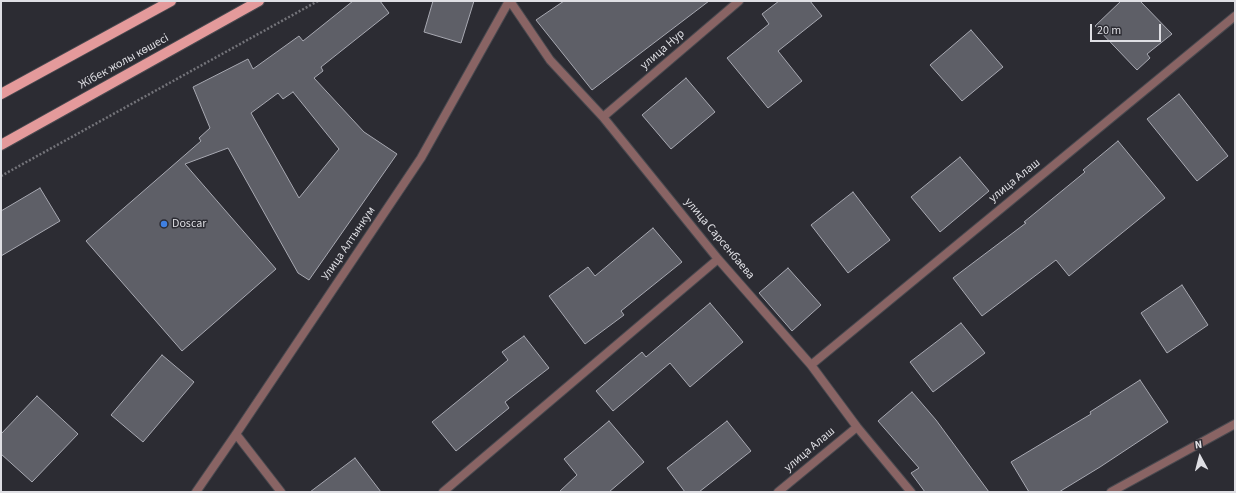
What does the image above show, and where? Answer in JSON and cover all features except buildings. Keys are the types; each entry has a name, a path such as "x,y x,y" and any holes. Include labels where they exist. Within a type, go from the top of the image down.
{"main road":[{"path":"1,94 171,1"},
{"name":"Жібек жолы көшесі","path":"1,145 259,1"}],"street":[{"name":"улица Сарсенбаева","path":"509,1 550,60 603,116 718,259 811,365 857,427 911,492"},
{"name":"Улица Алтынкум","path":"196,492 421,158 509,1"},
{"name":"улица Нур","path":"603,116 739,1"},
{"name":"улица Алаш","path":"811,365 1235,16"},
{"path":"443,492 718,259"},
{"path":"1111,492 1235,424"},
{"name":"улица Алаш","path":"778,492 857,427"},
{"path":"236,434 281,492"}],"path":[{"path":"1,176 318,1"}],"place":[{"name":"Doscar","path":"164,224"}]}
